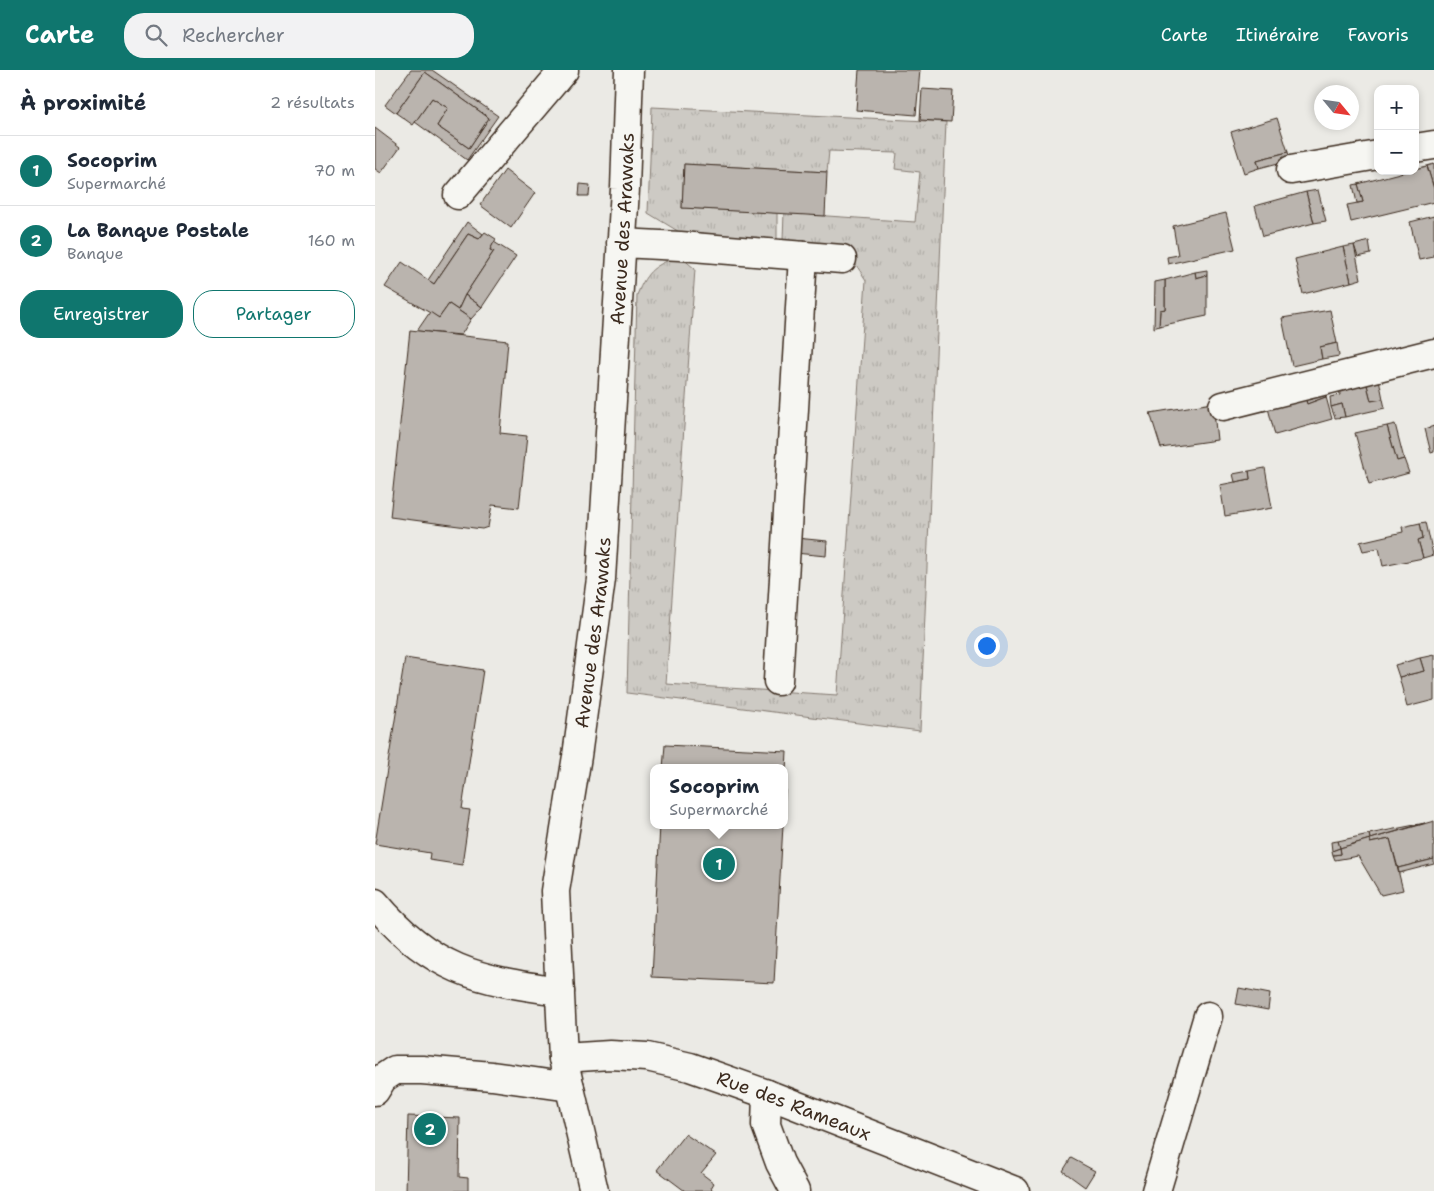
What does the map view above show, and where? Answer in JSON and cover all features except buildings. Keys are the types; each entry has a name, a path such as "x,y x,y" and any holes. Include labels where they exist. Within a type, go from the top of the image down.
{"street":[{"path":"458,195 564,70"},
{"name":"Avenue des Arawaks","path":"595,1191 563,1058 555,891 577,756 601,579 621,243 629,70"},
{"path":"1419,147 1434,145"},
{"path":"1291,170 1374,156"},
{"path":"621,243 842,259"},
{"path":"778,681 803,256"},
{"path":"1223,406 1434,353"},
{"path":"375,903 390,922 424,951 457,969 499,983 560,991"},
{"path":"1156,1191 1208,1016"},
{"name":"Rue des Rameaux","path":"563,1058 609,1055 647,1057 689,1067 767,1094 1015,1191"},
{"path":"375,1091 383,1078 395,1070 483,1076 570,1087"},
{"path":"767,1094 766,1125 780,1163 795,1191"}],"green space":[{"path":"652,107 946,122 920,731 627,693 637,295 644,280 648,274 664,262 680,256 695,269 666,684 837,695 866,280 843,245 783,240 784,213 915,222 920,172 895,169 897,153 829,151 827,172 684,164 682,208 777,213 777,240 681,233 648,213"}],"place":[{"name":"Socoprim","path":"719,864"},
{"name":"La Banque Postale","path":"430,1129"}]}
